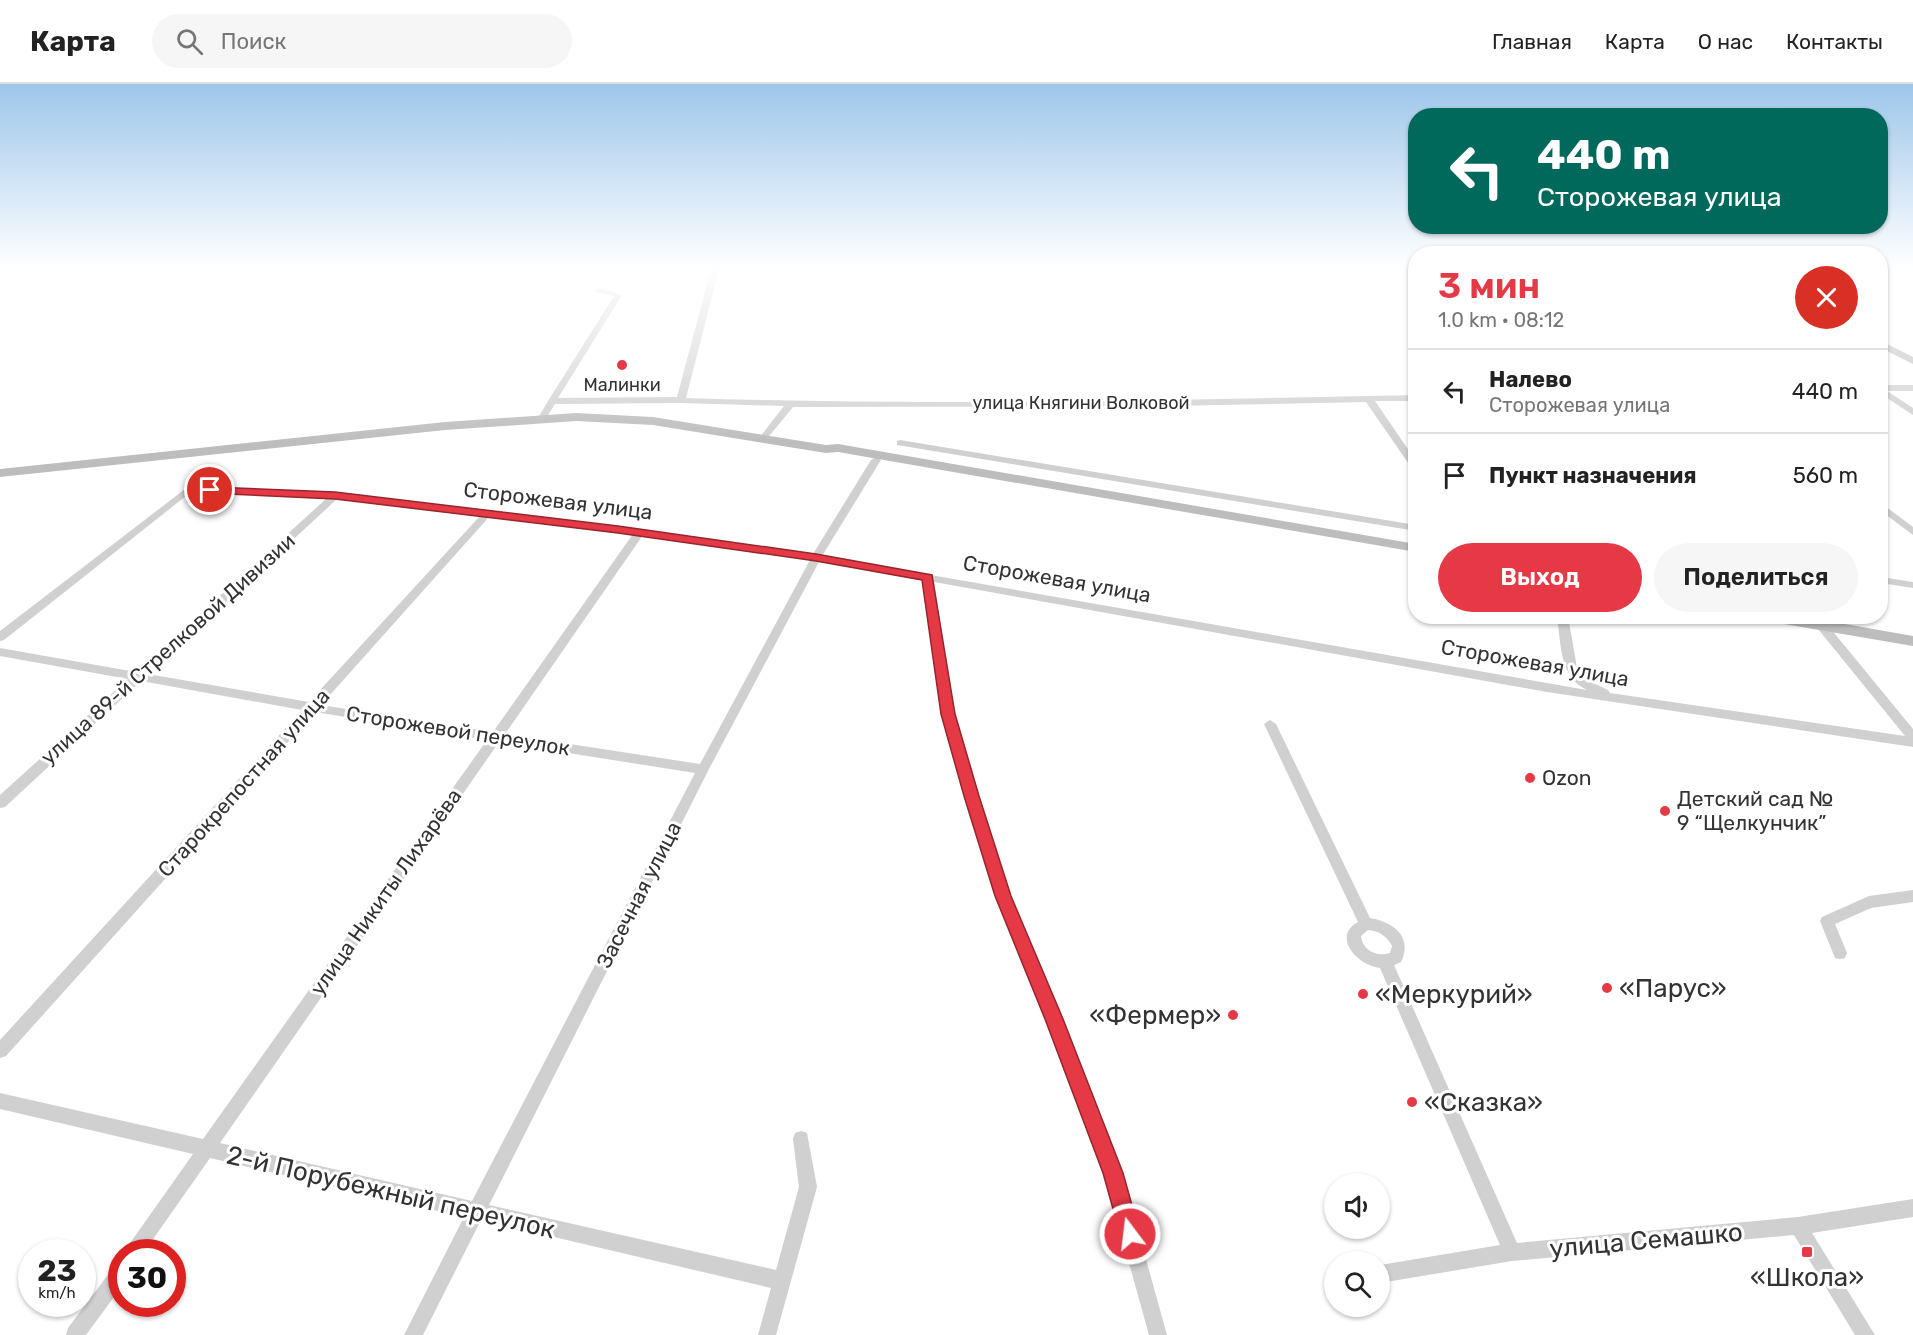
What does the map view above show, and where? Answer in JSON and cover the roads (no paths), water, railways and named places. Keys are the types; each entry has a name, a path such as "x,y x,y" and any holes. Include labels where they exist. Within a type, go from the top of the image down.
{"main road":[{"path":"1888,348 1913,361"},
{"path":"0,473 445,426 542,418 576,417 653,421 826,449 836,453 1408,554"},
{"path":"826,449 838,448 1408,547"},
{"path":"1839,624 1913,641"},
{"path":"1847,624 1913,635"}],"street":[{"path":"542,418 598,327"},
{"path":"681,400 700,327"},
{"path":"1888,389 1913,388"},
{"path":"1888,394 1913,412"},
{"name":"улица Княгини Волковой","path":"552,401 681,400 791,404 1166,404 1408,398"},
{"path":"1369,399 1408,456"},
{"path":"763,438 791,404"},
{"path":"900,443 1408,527"},
{"name":"Засечная улица","path":"413,1335 703,769 816,558 876,460"},
{"name":"Сторожевая улица","path":"0,637 189,489 335,496 640,532 816,558 1617,699 1913,742"},
{"name":"улица 89-й Стрелковой Дивизии","path":"0,802 335,496"},
{"path":"1888,512 1913,532"},
{"name":"Старокрепостная улица","path":"0,1051 487,514"},
{"name":"улица Никиты Лихарёва","path":"143,1239 493,738 640,532"},
{"path":"928,577 948,714 972,796 1003,896 1054,1019 1113,1173 1158,1335"},
{"path":"1888,581 1913,585"},
{"path":"1563,624 1571,669 1576,676 1583,683 1617,699"},
{"path":"1821,624 1913,737"},
{"name":"Сторожевой переулок","path":"0,652 312,708 703,769"},
{"path":"1270,724 1366,924"},
{"path":"1840,953 1827,921 1869,902 1913,896"},
{"path":"1366,924 1387,929 1397,940 1396,957 1384,962 1364,956 1355,945 1354,934 1366,924"},
{"path":"1384,962 1512,1252"},
{"name":"2-й Порубежный переулок","path":"0,1101 474,1212 782,1281"},
{"path":"767,1335 808,1187 801,1140"},
{"name":"улица Семашко","path":"1390,1272 1512,1252 1798,1226 1913,1208"},
{"path":"1798,1226 1866,1335"},
{"path":"75,1335 108,1289"}],"place":[{"name":"Малинки","path":"622,365"},
{"name":"Ozon","path":"1530,778"},
{"name":"Детский сад № 9 “Щелкунчик”","path":"1665,811"},
{"name":"«Парус»","path":"1607,988"},
{"name":"«Меркурий»","path":"1363,994"},
{"name":"«Фермер»","path":"1233,1015"},
{"name":"«Сказка»","path":"1412,1102"},
{"name":"«Школа»","path":"1807,1252"}]}
